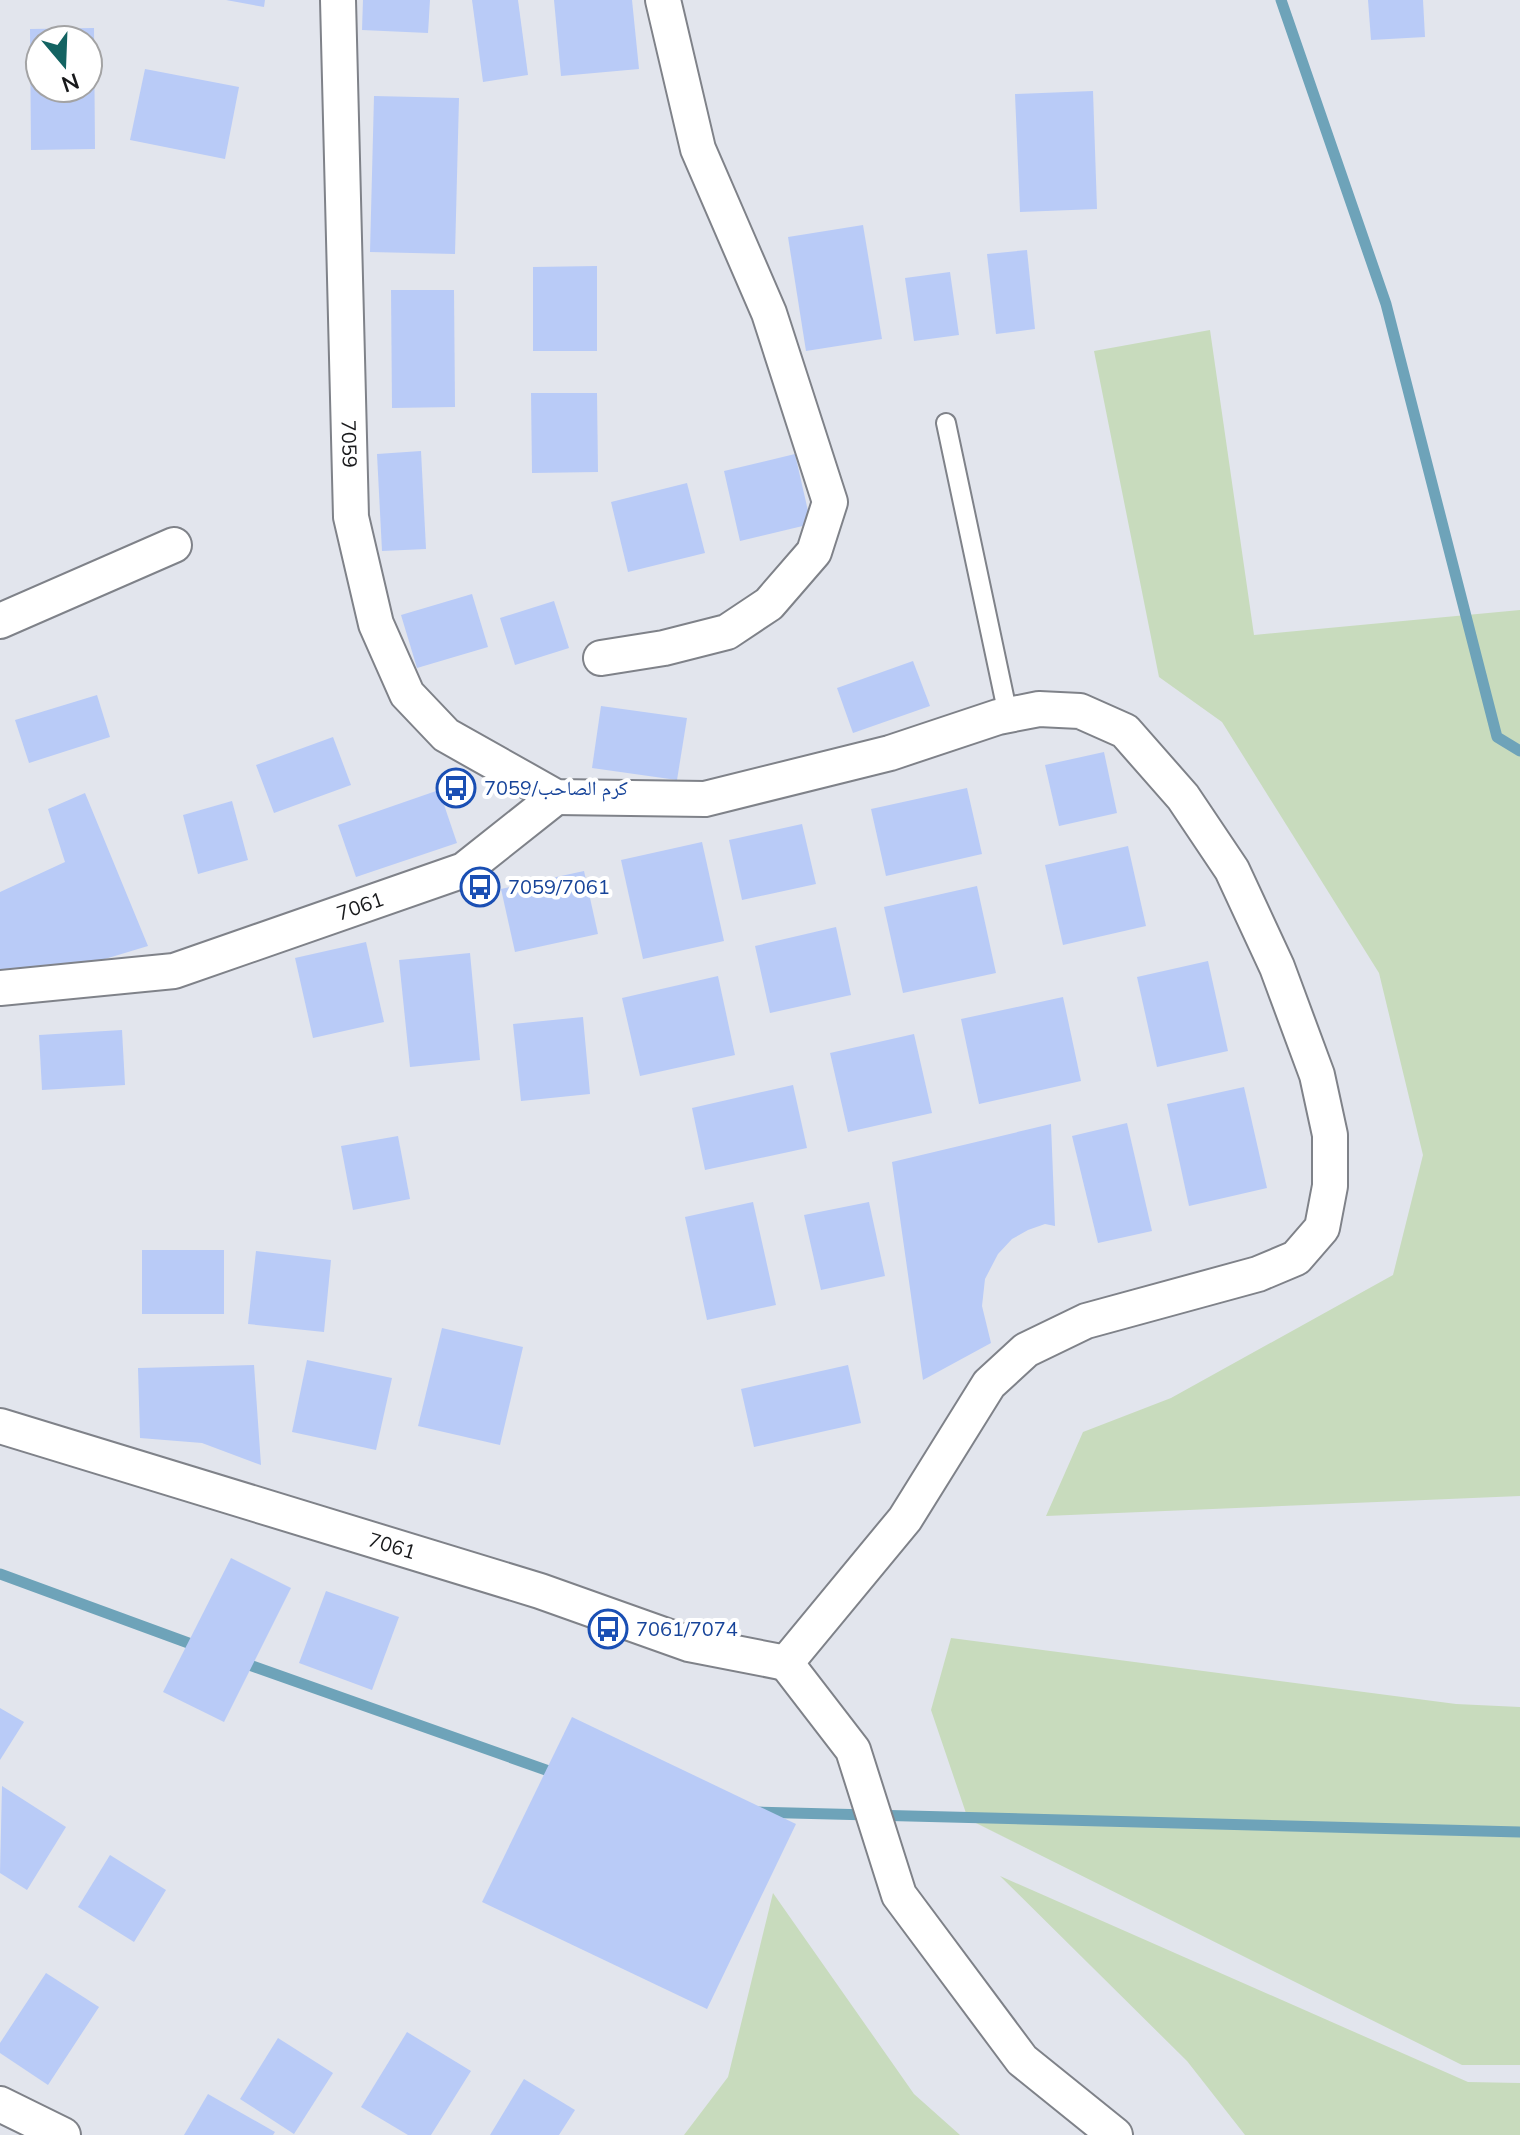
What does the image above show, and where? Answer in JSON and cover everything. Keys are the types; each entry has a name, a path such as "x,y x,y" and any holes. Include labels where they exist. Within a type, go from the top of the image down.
{"street":[{"name":"7059","path":"338,0 351,517 376,624 407,694 446,735 556,797"},
{"path":"601,658 664,648 727,632 769,604 814,552 830,502 769,313 698,149 663,0"},
{"path":"0,621 174,545"},
{"path":"556,797 705,799 890,753 1008,715 1039,709 1080,711 1125,731 1183,797 1232,870 1277,967 1317,1075 1330,1135 1330,1186 1322,1228 1296,1258 1258,1274 1086,1321 1026,1350 989,1384 905,1519 786,1663 853,1750 899,1895 1022,2060 1115,2135"},
{"name":"7061","path":"0,988 174,971 464,870 556,797"},
{"name":"7061","path":"0,1426 540,1591 689,1644 786,1663"},
{"path":"0,2104 63,2135"}],"lane":[{"path":"946,423 1008,715"}],"green space":[{"path":"1210,330 1254,635 1520,610 1520,1496 1046,1516 1083,1432 1171,1398 1393,1275 1423,1155 1379,973 1222,722 1159,677 1094,351"},
{"path":"951,1638 1456,1704 1520,1707 1520,2065 1462,2065 968,1819 931,1710"},
{"path":"1000,1876 1468,2082 1520,2083 1520,2135 1245,2135 1187,2061"},
{"path":"773,1893 914,2094 960,2135 684,2135 728,2077"}],"building":[{"path":"226,0 265,0 264,7"},
{"path":"363,0 430,0 428,33 362,30"},
{"path":"472,0 518,0 528,75 483,82"},
{"path":"554,0 632,0 639,69 561,76"},
{"path":"1368,0 1423,0 1425,37 1371,40"},
{"path":"145,69 239,87 225,159 130,140"},
{"path":"1093,91 1097,209 1020,212 1015,94"},
{"path":"374,96 459,98 455,254 370,252"},
{"path":"31,104 95,104 95,149 31,150"},
{"path":"863,225 882,339 806,351 788,237"},
{"path":"1027,250 1035,329 996,334 987,254"},
{"path":"597,266 597,351 533,351 533,267"},
{"path":"950,272 959,335 914,341 905,278"},
{"path":"391,290 454,290 455,407 392,408"},
{"path":"531,393 597,393 598,472 532,473"},
{"path":"421,451 426,549 382,551 377,454"},
{"path":"795,454 811,524 740,541 724,471"},
{"path":"687,483 705,553 628,572 611,502"},
{"path":"472,594 488,647 417,668 401,615"},
{"path":"554,601 569,648 515,665 500,618"},
{"path":"913,661 930,706 853,733 837,688"},
{"path":"97,695 110,737 29,763 15,720"},
{"path":"601,706 687,718 677,780 592,768"},
{"path":"333,737 351,785 274,813 256,765"},
{"path":"1104,752 1117,813 1059,826 1045,765"},
{"path":"967,788 982,854 886,876 871,809"},
{"path":"439,790 457,843 356,877 338,825"},
{"path":"85,793 148,946 65,971 0,977 0,892 65,862 48,809"},
{"path":"232,801 248,860 198,874 183,815"},
{"path":"802,824 816,884 742,900 729,840"},
{"path":"702,842 724,941 643,959 621,860"},
{"path":"1128,846 1146,926 1063,945 1045,865"},
{"path":"584,871 598,934 515,952 501,889"},
{"path":"977,886 996,973 903,993 884,907"},
{"path":"836,927 851,995 770,1013 755,946"},
{"path":"366,942 384,1022 313,1038 295,958"},
{"path":"470,953 480,1060 410,1067 399,960"},
{"path":"1208,961 1228,1051 1157,1067 1137,977"},
{"path":"718,976 735,1055 640,1076 622,998"},
{"path":"1063,997 1081,1081 979,1104 961,1019"},
{"path":"583,1017 590,1094 521,1101 513,1024"},
{"path":"122,1030 125,1085 42,1090 39,1035"},
{"path":"914,1034 932,1113 848,1132 830,1053"},
{"path":"793,1085 807,1148 705,1170 692,1108"},
{"path":"1244,1087 1267,1188 1189,1206 1167,1104"},
{"path":"1127,1123 1152,1231 1098,1243 1072,1136"},
{"path":"1051,1124 1055,1226 1045,1224 1028,1230 1012,1239 998,1254 985,1279 982,1306 991,1343 923,1380 892,1162"},
{"path":"398,1136 410,1199 353,1210 341,1146"},
{"path":"753,1202 776,1305 707,1320 685,1217"},
{"path":"869,1202 885,1276 821,1290 804,1215"},
{"path":"142,1250 224,1250 224,1314 142,1314"},
{"path":"256,1251 331,1260 324,1332 248,1324"},
{"path":"442,1328 523,1347 500,1445 418,1426"},
{"path":"307,1360 392,1378 376,1450 292,1432"},
{"path":"254,1365 261,1465 202,1443 140,1438 138,1368"},
{"path":"848,1365 861,1423 754,1447 741,1389"},
{"path":"231,1558 291,1588 224,1722 163,1692"},
{"path":"326,1591 399,1617 372,1690 299,1663"},
{"path":"0,1708 24,1722 0,1760"},
{"path":"572,1717 796,1824 707,2009 482,1902"},
{"path":"2,1786 66,1827 27,1890 0,1873"},
{"path":"110,1855 166,1890 134,1942 78,1907"},
{"path":"46,1973 99,2007 48,2085 0,2053 0,2043"},
{"path":"407,2032 471,2071 431,2135 408,2135 361,2107"},
{"path":"278,2038 333,2073 294,2134 240,2099"},
{"path":"524,2079 575,2110 559,2135 490,2135"},
{"path":"208,2094 275,2132 273,2135 184,2135"}],"waterway":[{"path":"1281,0 1386,304 1497,737 1520,751"},
{"path":"0,1574 202,1648"},
{"path":"241,1662 560,1775"},
{"path":"756,1812 1520,1832"}],"place":[{"name":"كرم الصاحب/7059","path":"456,788"},
{"name":"7059/7061","path":"480,887"},
{"name":"7061/7074","path":"608,1629"}]}
